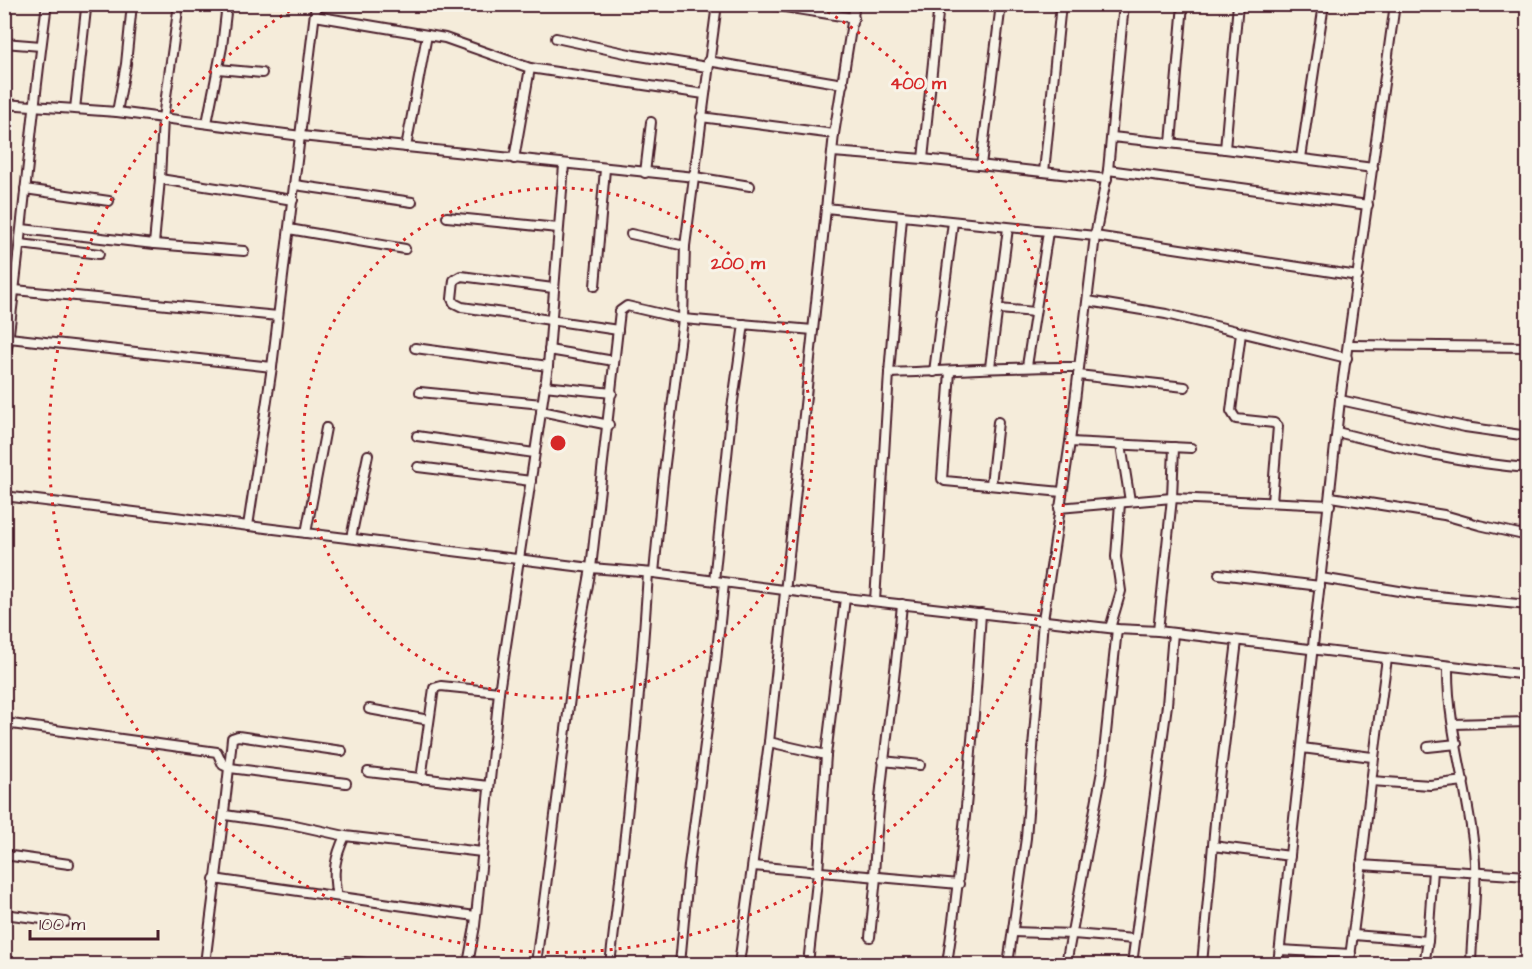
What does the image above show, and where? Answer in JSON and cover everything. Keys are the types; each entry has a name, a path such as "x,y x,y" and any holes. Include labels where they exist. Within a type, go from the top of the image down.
{"street":[{"path":"4,370 21,244 33,106 46,4"},
{"path":"117,112 126,64 132,4"},
{"path":"154,244 163,118 178,4"},
{"path":"207,123 218,69 227,4"},
{"path":"248,526 272,367 316,4"},
{"path":"610,964 628,815 651,573 683,319 685,246 716,6 698,4"},
{"path":"766,4 854,18"},
{"path":"739,964 769,742 834,134 855,4"},
{"path":"923,159 939,4"},
{"path":"981,165 1001,4"},
{"path":"1044,172 1061,4"},
{"path":"1008,964 1026,838 1043,620 1070,442 1095,236 1112,137 1124,4"},
{"path":"1171,143 1183,4"},
{"path":"1225,149 1238,4"},
{"path":"1300,158 1324,4"},
{"path":"1278,964 1340,400 1395,4"},
{"path":"75,109 86,9"},
{"path":"315,16 466,44 530,68 704,94"},
{"path":"406,147 427,35"},
{"path":"556,38 634,55 843,84"},
{"path":"4,43 41,46"},
{"path":"514,159 530,68"},
{"path":"218,69 262,73"},
{"path":"4,104 117,112 301,136 695,177 750,186"},
{"path":"701,117 834,134"},
{"path":"645,173 651,122"},
{"path":"1112,137 1373,168"},
{"path":"832,152 1044,172 1107,174 1368,205"},
{"path":"468,964 499,692 548,366 564,165"},
{"path":"595,286 605,169"},
{"path":"160,178 293,200"},
{"path":"295,185 412,202"},
{"path":"25,189 109,201"},
{"path":"826,208 1095,236 1358,276"},
{"path":"447,216 558,228"},
{"path":"875,601 889,373 902,217"},
{"path":"934,372 953,222"},
{"path":"990,367 1008,228"},
{"path":"22,229 154,244 244,251"},
{"path":"289,229 405,249"},
{"path":"1027,366 1048,232"},
{"path":"632,234 685,246"},
{"path":"21,244 99,254"},
{"path":"553,288 461,276 454,280 452,298 454,303 462,307 618,330"},
{"path":"15,290 278,316"},
{"path":"1088,301 1166,314 1347,358"},
{"path":"536,964 576,651 591,568 609,425 620,311 627,306 683,319 813,330"},
{"path":"999,309 1035,312"},
{"path":"714,581 732,408 744,324"},
{"path":"1241,333 1231,411 1236,419 1274,423 1278,426 1272,502"},
{"path":"9,338 272,367"},
{"path":"1349,345 1527,347"},
{"path":"415,348 548,366"},
{"path":"549,350 614,361"},
{"path":"889,373 950,372 990,367 1027,366 1079,371 1185,387"},
{"path":"950,372 942,478 945,481 1062,492"},
{"path":"544,386 612,393"},
{"path":"420,392 541,408 609,425"},
{"path":"1340,400 1464,427 1527,436"},
{"path":"991,484 998,422"},
{"path":"306,533 326,428"},
{"path":"1337,432 1440,458 1485,465 1527,468"},
{"path":"417,436 534,453"},
{"path":"1070,442 1191,448"},
{"path":"1121,445 1131,501"},
{"path":"1158,631 1172,498 1174,447"},
{"path":"351,538 368,455"},
{"path":"418,467 531,481"},
{"path":"4,496 845,598 1158,631 1527,675"},
{"path":"1059,508 1172,498 1272,502 1330,501 1444,515 1527,536"},
{"path":"1066,964 1102,771 1113,628 1120,591 1116,557 1119,502"},
{"path":"1219,574 1320,582 1527,605"},
{"path":"680,964 689,865 724,583"},
{"path":"808,964 818,872 826,755 845,598"},
{"path":"870,937 883,761 895,686 902,604"},
{"path":"947,964 959,884 971,761 981,613"},
{"path":"1132,964 1167,705 1173,633"},
{"path":"1202,964 1237,641"},
{"path":"1349,964 1372,757 1387,659"},
{"path":"1448,666 1447,694 1464,781 1476,872 1471,964"},
{"path":"421,779 434,688 499,692"},
{"path":"369,709 429,720"},
{"path":"1453,724 1527,722"},
{"path":"4,723 217,752 223,765 230,768 346,783"},
{"path":"205,964 214,879 225,815 232,738 234,736 342,751"},
{"path":"769,742 826,755"},
{"path":"1428,747 1456,744"},
{"path":"1302,747 1372,757"},
{"path":"883,761 920,765"},
{"path":"368,772 489,786"},
{"path":"1371,781 1430,785 1464,781"},
{"path":"225,815 295,825 345,836 438,849 482,852"},
{"path":"337,896 334,870 345,836"},
{"path":"1213,846 1290,856"},
{"path":"4,855 69,864"},
{"path":"1360,865 1527,876"},
{"path":"753,866 959,884"},
{"path":"1424,964 1433,870"},
{"path":"214,879 475,916"},
{"path":"4,914 65,922"},
{"path":"1013,932 1134,939"},
{"path":"1354,935 1428,941"},
{"path":"1280,950 1351,954"},
{"path":"345,961 377,964"}]}
